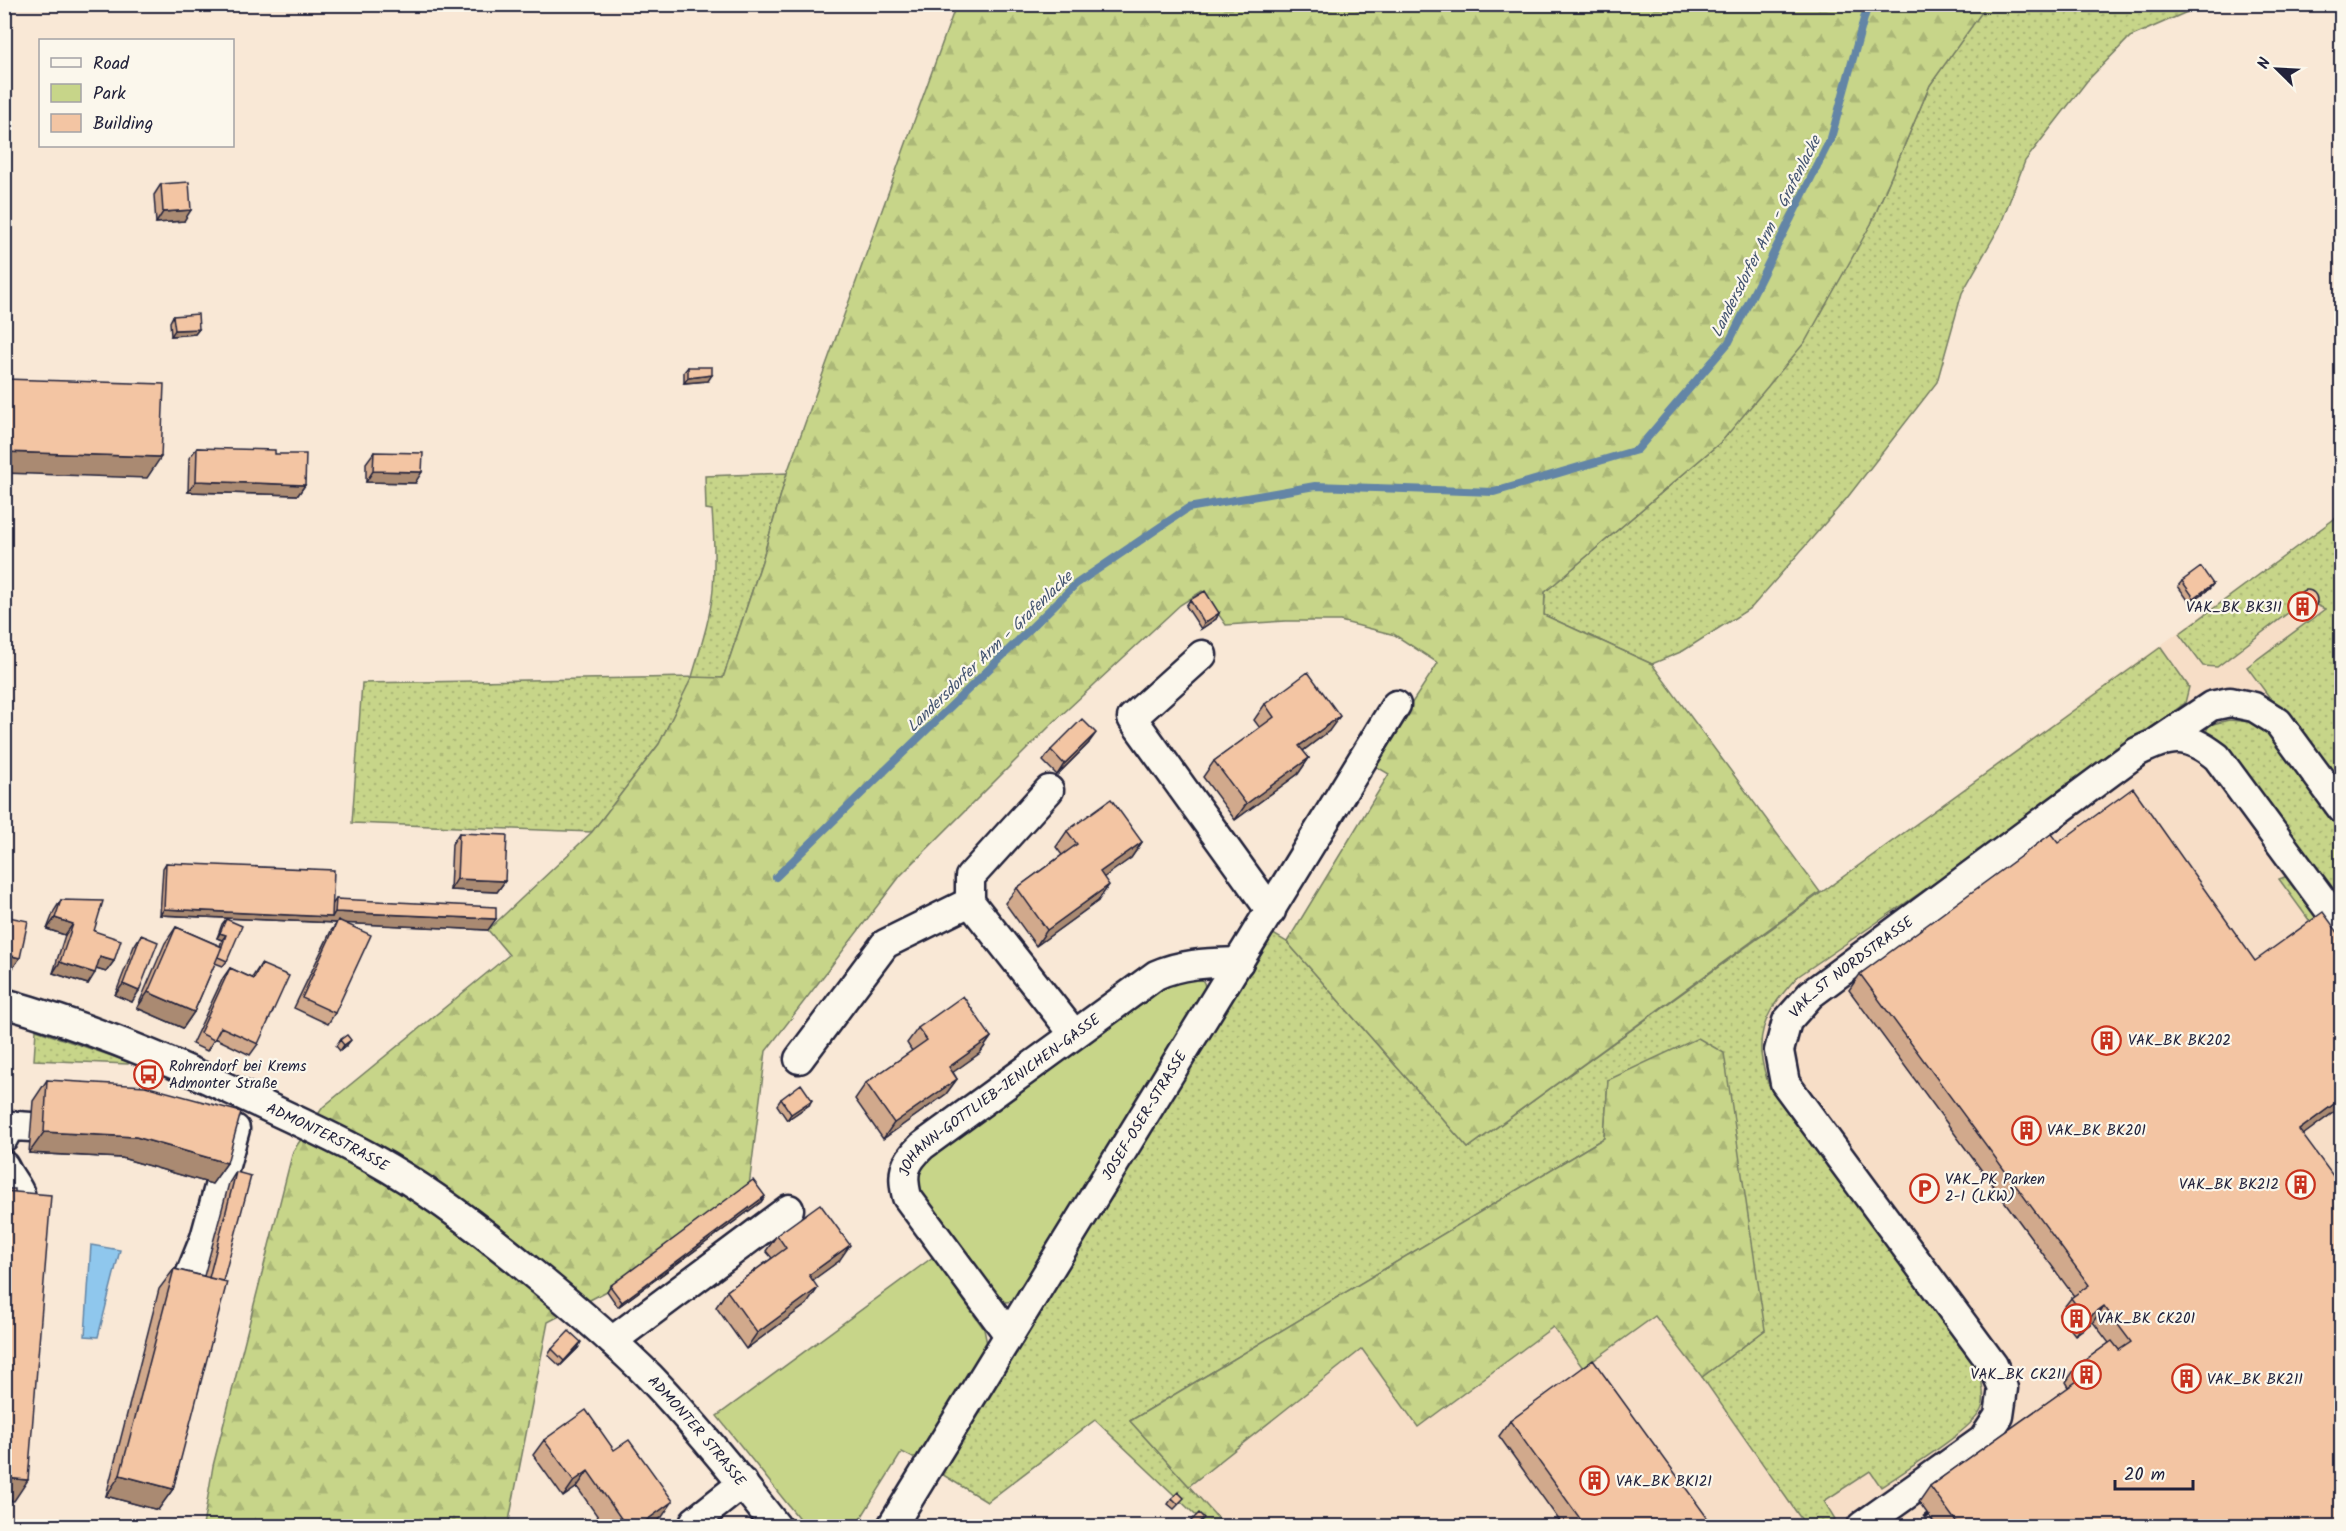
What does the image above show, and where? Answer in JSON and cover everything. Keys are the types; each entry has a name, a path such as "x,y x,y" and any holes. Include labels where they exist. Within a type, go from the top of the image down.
{"street":[{"path":"1202,655 1132,717 1271,911"},
{"path":"2159,741 2211,706 2230,702 2254,707 2278,722 2342,808"},
{"name":"JOSEF-OSER-STRASSE","path":"892,1527 1396,705"},
{"name":"VAK_ST NORDSTRASSE","path":"1862,1527 1983,1440 1999,1416 2003,1388 1993,1365 1785,1083 1779,1051 1787,1021 1811,994 2137,752 2159,741 2181,739 2200,744 2217,758 2342,927"},
{"path":"1049,790 970,877 970,902 1074,1034"},
{"path":"799,1059 885,944 970,902"},
{"name":"JOHANN-GOTTLIEB-JENICHEN-GASSE","path":"1009,1335 907,1197 903,1180 905,1168 911,1156 1156,975 1172,968 1239,962"},
{"name":"ADMONTERSTRASSE","path":"4,1003 41,1013 157,1056 374,1160 449,1208 499,1245 612,1341"},
{"path":"182,1295 205,1238 223,1159 244,1096"},
{"path":"4,1137 6,1132 16,1126 31,1127"},
{"path":"4,1166 23,1199 22,1215"},
{"path":"612,1341 789,1209"},
{"name":"ADMONTER STRASSE","path":"612,1341 685,1414 743,1483 776,1527"},
{"path":"700,1527 695,1521 743,1483"}],"shaded area":[{"path":"2341,514 2341,1526 1207,1526 1095,1420"}],"green space":[{"path":"1987,4 2203,5 2130,37 2087,81 2025,161 2000,226 1962,293 1937,382 1847,498 1752,607 1683,651 1652,664 1544,615 1545,592 1722,441 1871,224 1930,85"},
{"path":"956,5 1987,5 1930,85 1871,224 1805,342 1722,441 1545,592 1544,615 1652,664 1820,892 1468,1148 1287,942 1389,774 1372,764 1438,663 1395,635 1340,621 1285,621 1226,625 1202,591 1180,605 1055,721 901,875 766,1051 749,1186 607,1291 548,1322 508,1526 203,1526 213,1466 293,1151 323,1107 509,955 488,930 592,832 659,744 692,677 723,678 762,561 787,473"},
{"path":"787,473 762,561 723,678 692,678 659,744 592,832 352,823 362,683 692,677 707,623 713,590 713,520 712,510 706,509 705,476"},
{"path":"2341,514 2341,794 2247,667 2325,609 2298,597 2293,609 2217,667 2203,666 2179,634"},
{"path":"2161,647 2189,687 2185,703 2024,822 1797,977 1771,1010 1763,1029 1762,1063 1768,1083 1980,1373 1983,1392 1981,1410 1975,1419 1936,1451 1881,1487 1870,1471 1824,1501 1835,1519 1825,1526 1806,1526 1702,1377 1765,1330 1608,1080 1604,1138 1130,1421 1225,1526 1207,1526 1095,1420 987,1502 940,1473 1270,932 1287,942 1468,1148"},
{"path":"2229,720 2251,722 2269,732 2341,822 2341,912 2206,732 2209,725"},
{"path":"2287,876 2296,879 2341,942 2341,964 2279,879"},
{"path":"1198,976 1204,983 1204,992 1015,1300 1007,1302 997,1300 914,1185 920,1163 1161,982"},
{"path":"36,1030 129,1062 128,1064 34,1060"},
{"path":"1698,1038 1724,1053 1765,1330 1702,1377 1655,1316 1583,1368 1553,1327 1418,1427 1362,1349 1189,1486 1130,1421 1604,1138 1608,1080"},
{"path":"933,1257 984,1329 987,1344 984,1353 917,1460 902,1452 856,1526 805,1526 717,1416"},
{"path":"4,1517 55,1521 203,1526 5,1526"}],"water":[{"path":"91,1245 120,1250 98,1337 85,1336"}],"building":[{"path":"189,182 191,210 163,212 161,184"},
{"path":"198,314 199,329 175,330 173,316"},
{"path":"688,367 712,367 712,375 688,378"},
{"path":"4,379 164,384 161,457 4,452"},
{"path":"197,448 275,450 275,454 306,454 305,485 196,481"},
{"path":"374,452 423,453 422,472 373,471"},
{"path":"2201,567 2213,584 2194,598 2182,581"},
{"path":"2307,590 2314,593 2317,600 2314,607 2307,610 2300,607 2297,600 2300,593"},
{"path":"1205,591 1219,613 1204,623 1190,600"},
{"path":"1308,672 1340,716 1299,746 1309,758 1246,804 1214,761 1274,717 1265,704"},
{"path":"1082,719 1096,733 1064,764 1051,750"},
{"path":"2133,788 2255,961 2323,912 2342,938 2342,1098 2299,1130 2342,1188 2342,1527 1960,1527 1930,1486 2084,1376 2077,1366 2112,1341 2119,1350 2131,1342 2104,1306 2086,1319 2071,1298 2089,1285 1860,974 2051,834 2058,843"},
{"path":"1111,799 1142,842 1100,872 1109,885 1047,930 1017,888 1077,844 1067,831"},
{"path":"459,833 507,835 505,881 457,879"},
{"path":"166,863 334,870 332,917 164,909"},
{"path":"336,899 496,907 496,919 335,912"},
{"path":"61,900 103,901 94,931 121,940 114,961 100,957 95,973 60,962 73,924 55,918"},
{"path":"4,916 28,921 20,958 4,954"},
{"path":"226,919 242,926 227,961 218,957 226,935 220,933"},
{"path":"338,920 371,935 335,1013 302,998"},
{"path":"176,927 222,947 194,1012 148,992"},
{"path":"141,935 158,942 139,991 123,984"},
{"path":"261,964 289,976 258,1044 221,1027 214,1040 200,1033 230,968 254,979"},
{"path":"963,996 991,1037 949,1067 957,1079 894,1123 866,1083 927,1040 918,1028"},
{"path":"347,1035 351,1040 344,1045 340,1040"},
{"path":"47,1080 145,1086 241,1112 227,1163 136,1137 44,1132"},
{"path":"801,1084 812,1100 791,1114 781,1099"},
{"path":"236,1172 251,1176 223,1281 209,1278"},
{"path":"753,1180 765,1196 622,1302 610,1286"},
{"path":"4,1189 15,1189 15,1192 4,1191"},
{"path":"4,1191 51,1195 28,1480 4,1478"},
{"path":"820,1204 850,1245 809,1275 818,1288 757,1333 727,1291 786,1248 777,1235"},
{"path":"174,1269 227,1282 173,1489 120,1475"},
{"path":"569,1331 581,1342 564,1361 552,1349"},
{"name":"VAK_BK BK121","path":"1593,1360 1714,1527 1586,1527 1510,1421"},
{"path":"586,1410 614,1450 629,1440 673,1501 637,1527 627,1527 588,1471 574,1481 544,1440"},
{"path":"1178,1492 1184,1498 1178,1504 1172,1498"},
{"path":"1199,1513 1204,1518 1199,1522 1201,1524 1199,1527 1189,1527 1187,1525"}],"waterway":[{"name":"Landersdorfer Arm - Grafenlacke","path":"776,877 1076,584 1188,508 1315,486 1494,492 1637,450 1729,342 1831,138 1868,4"}],"railway":[{"path":"1913,1526 1941,1504"}],"place":[{"name":"VAK_BK BK311","path":"2303,607"},
{"name":"VAK_BK BK202","path":"2107,1040"},
{"name":"Rohrendorf bei Krems Admonter Straße","path":"148,1075"},
{"name":"VAK_BK BK201","path":"2026,1130"},
{"name":"VAK_BK BK212","path":"2300,1184"},
{"name":"VAK_PK Parken 2-1 (LKW)","path":"1924,1188"},
{"name":"VAK_BK CK201","path":"2076,1318"},
{"name":"VAK_BK CK211","path":"2087,1374"},
{"name":"VAK_BK BK211","path":"2186,1379"},
{"name":"VAK_BK BK121","path":"1595,1481"}]}
